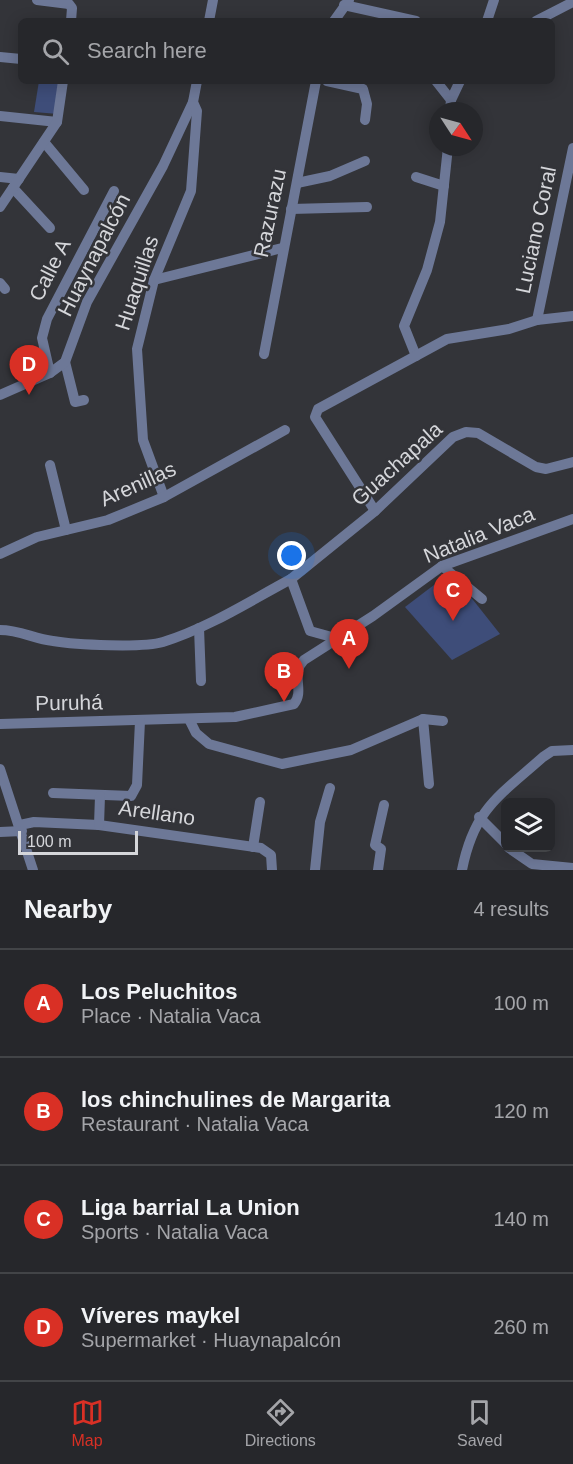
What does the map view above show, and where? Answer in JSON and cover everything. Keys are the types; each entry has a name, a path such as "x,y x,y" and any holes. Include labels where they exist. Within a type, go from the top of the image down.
{"street":[{"path":"37,0 74,3 72,18"},
{"path":"210,18 213,0"},
{"path":"488,18 494,0"},
{"path":"336,18 346,2 405,18"},
{"path":"542,18 573,2"},
{"path":"0,57 18,59"},
{"path":"0,207 57,122 63,84"},
{"name":"Huaquillas","path":"164,497 143,440 136,363 137,349 154,280 191,191 197,111 193,102 196,84"},
{"name":"Razurazu","path":"264,354 282,248 315,84"},
{"path":"340,84 363,89 367,104 365,120"},
{"path":"438,84 449,102"},
{"path":"452,102 459,84"},
{"name":"Huaynapalcón","path":"65,362 87,302 163,166 193,102"},
{"path":"0,116 57,122"},
{"path":"44,142 84,190"},
{"name":"Luciano Coral","path":"537,320 573,148"},
{"path":"416,356 404,326 427,270 440,222 447,156"},
{"path":"297,183 330,176 365,161"},
{"path":"0,177 16,184 50,228"},
{"path":"416,177 444,186"},
{"name":"Calle A","path":"50,373 42,338 47,319 114,191"},
{"path":"291,209 367,207"},
{"path":"154,280 282,248"},
{"path":"375,511 315,417 318,409 447,339 509,329 537,320 573,316"},
{"path":"0,395 50,373 65,362 75,402 84,400"},
{"name":"Arenillas","path":"0,554 37,537 108,520 164,497 285,430"},
{"name":"Guachapala","path":"0,630 17,630 52,641 144,645 162,643 200,628 291,579 375,511 453,437 466,432 478,433 536,467 546,469 573,462"},
{"path":"50,465 66,530"},
{"name":"Natalia Vaca","path":"140,721 236,717 294,704 299,697 296,674 300,664 442,566 573,519"},
{"path":"442,566 482,599"},
{"path":"291,579 310,631 339,639"},
{"path":"200,628 201,681"},
{"path":"189,719 196,734 209,744 282,764 351,750 423,719 442,721"},
{"path":"423,719 429,784"},
{"path":"52,793 127,796 136,789 140,721"},
{"name":"Puruhá","path":"0,724 140,721"},
{"path":"462,870 479,817 487,806 552,751 573,750"},
{"path":"0,769 33,870"},
{"path":"315,870 320,822 330,788"},
{"path":"99,825 100,796"},
{"path":"260,802 253,847 269,852 272,858 272,870"},
{"path":"378,870 381,849 375,845 384,805"},
{"path":"479,817 501,839"},
{"name":"Arellano","path":"0,832 21,828 34,822 99,825 253,847"},
{"path":"515,852 532,864 573,868"}],"shaded area":[{"path":"39,84 63,84 58,114 34,112"},
{"path":"451,572 500,634 452,660 405,607"}],"place":[{"name":"Víveres maykel","path":"29,395"},
{"name":"Liga barrial La Union","path":"453,621"},
{"name":"Los Peluchitos","path":"349,669"},
{"name":"los chinchulines de Margarita","path":"284,702"}]}
